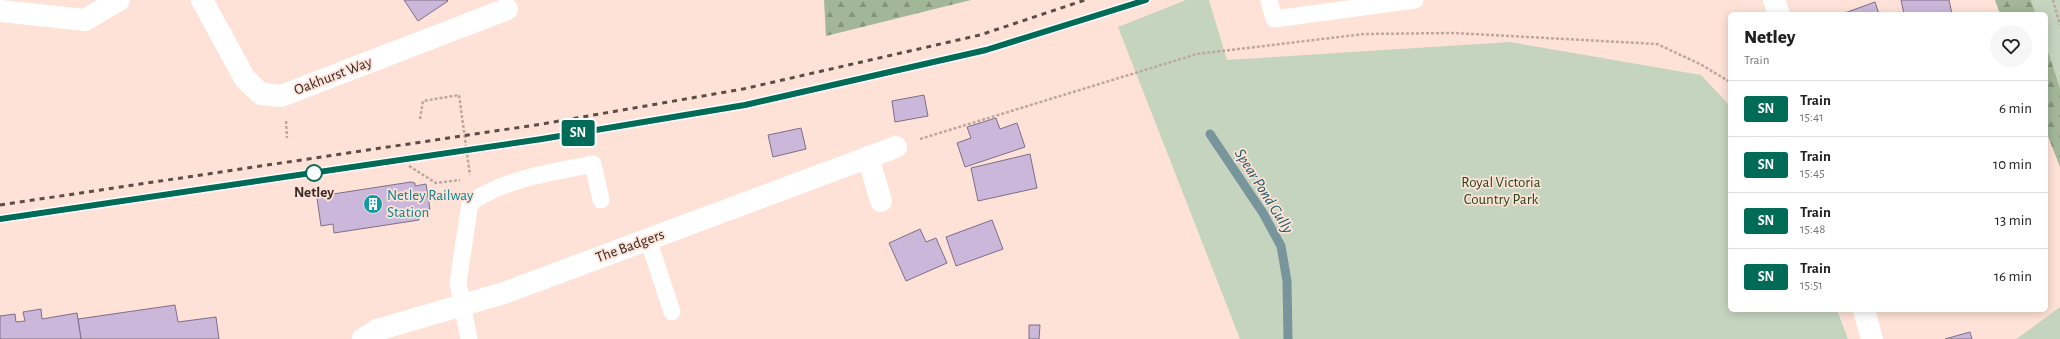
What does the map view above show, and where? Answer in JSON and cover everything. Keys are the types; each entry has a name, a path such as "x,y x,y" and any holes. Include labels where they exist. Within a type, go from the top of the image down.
{"street":[{"path":"0,11 85,20 119,0"},
{"name":"Oakhurst Way","path":"202,0 245,79 261,94 282,96 507,9"},
{"path":"1774,0 1778,12"},
{"name":"The Badgers","path":"363,339 377,330 504,293 896,146"},
{"path":"868,157 881,201"},
{"path":"1865,312 1872,339"}],"lane":[{"path":"1269,0 1274,19 1415,0"},
{"path":"469,339 461,305 458,283 470,203 488,191 524,178 593,164 601,200"},
{"path":"648,239 672,312"}],"path":[{"path":"2054,0 2060,25"},
{"path":"896,146 1197,54 1364,34 1454,33 1657,44 1700,64 1728,81"},
{"path":"420,119 423,101 459,95 471,179"},
{"path":"409,166 436,183 464,180"}],"green space":[{"path":"824,0 971,0 826,36"},
{"name":"Royal Victoria Country Park","path":"1186,0 1209,0 1227,60 1510,42 1701,75 1728,104 1728,312 1838,312 1848,339 1240,339 1118,27"},
{"path":"1995,0 2031,0 2035,12 1999,12"},
{"path":"2031,0 2060,0 2060,87 2048,51 2048,12 2035,12"},
{"path":"2048,51 2060,87 2060,167 2048,136"},
{"path":"2060,307 2060,339 2016,339 2022,335"}],"building":[{"path":"404,0 447,0 448,1 418,21"},
{"path":"1901,0 1949,0 1952,12 1904,12"},
{"path":"1875,2 1878,12 1848,12"},
{"path":"924,95 928,116 895,122 892,101"},
{"path":"996,118 1000,129 1017,123 1025,147 965,167 957,143 971,138 967,127"},
{"path":"801,128 806,149 773,157 768,135"},
{"path":"1030,154 1037,188 978,201 971,168"},
{"name":"Netley Railway Station","path":"411,182 415,183 415,186 426,184 430,209 418,211 419,220 334,233 333,224 321,226 317,198 330,196 333,194"},
{"path":"992,220 1003,249 956,266 946,237"},
{"path":"920,229 926,242 936,238 947,263 906,281 889,243"},
{"path":"175,305 178,322 216,317 219,339 81,339 78,319"},
{"path":"41,309 42,319 77,313 81,339 0,339 0,316 15,314 16,322 25,321 23,312"},
{"path":"1029,325 1040,325 1039,339 1029,339"},
{"path":"1970,332 1972,339 1945,339"}],"waterway":[{"name":"Spear Pond Gully","path":"1210,134 1263,213 1281,246 1287,281 1288,339"}],"railway":[{"path":"0,205 542,124 743,89 980,35 1085,0"},
{"path":"0,219 542,139 745,105 986,50 1146,0"}],"train":[{"name":"SN","path":"0,219 542,139 745,105 986,50 1146,0"}],"place":[{"name":"Netley","path":"314,173"},
{"name":"Netley Railway Station","path":"373,204"}]}
